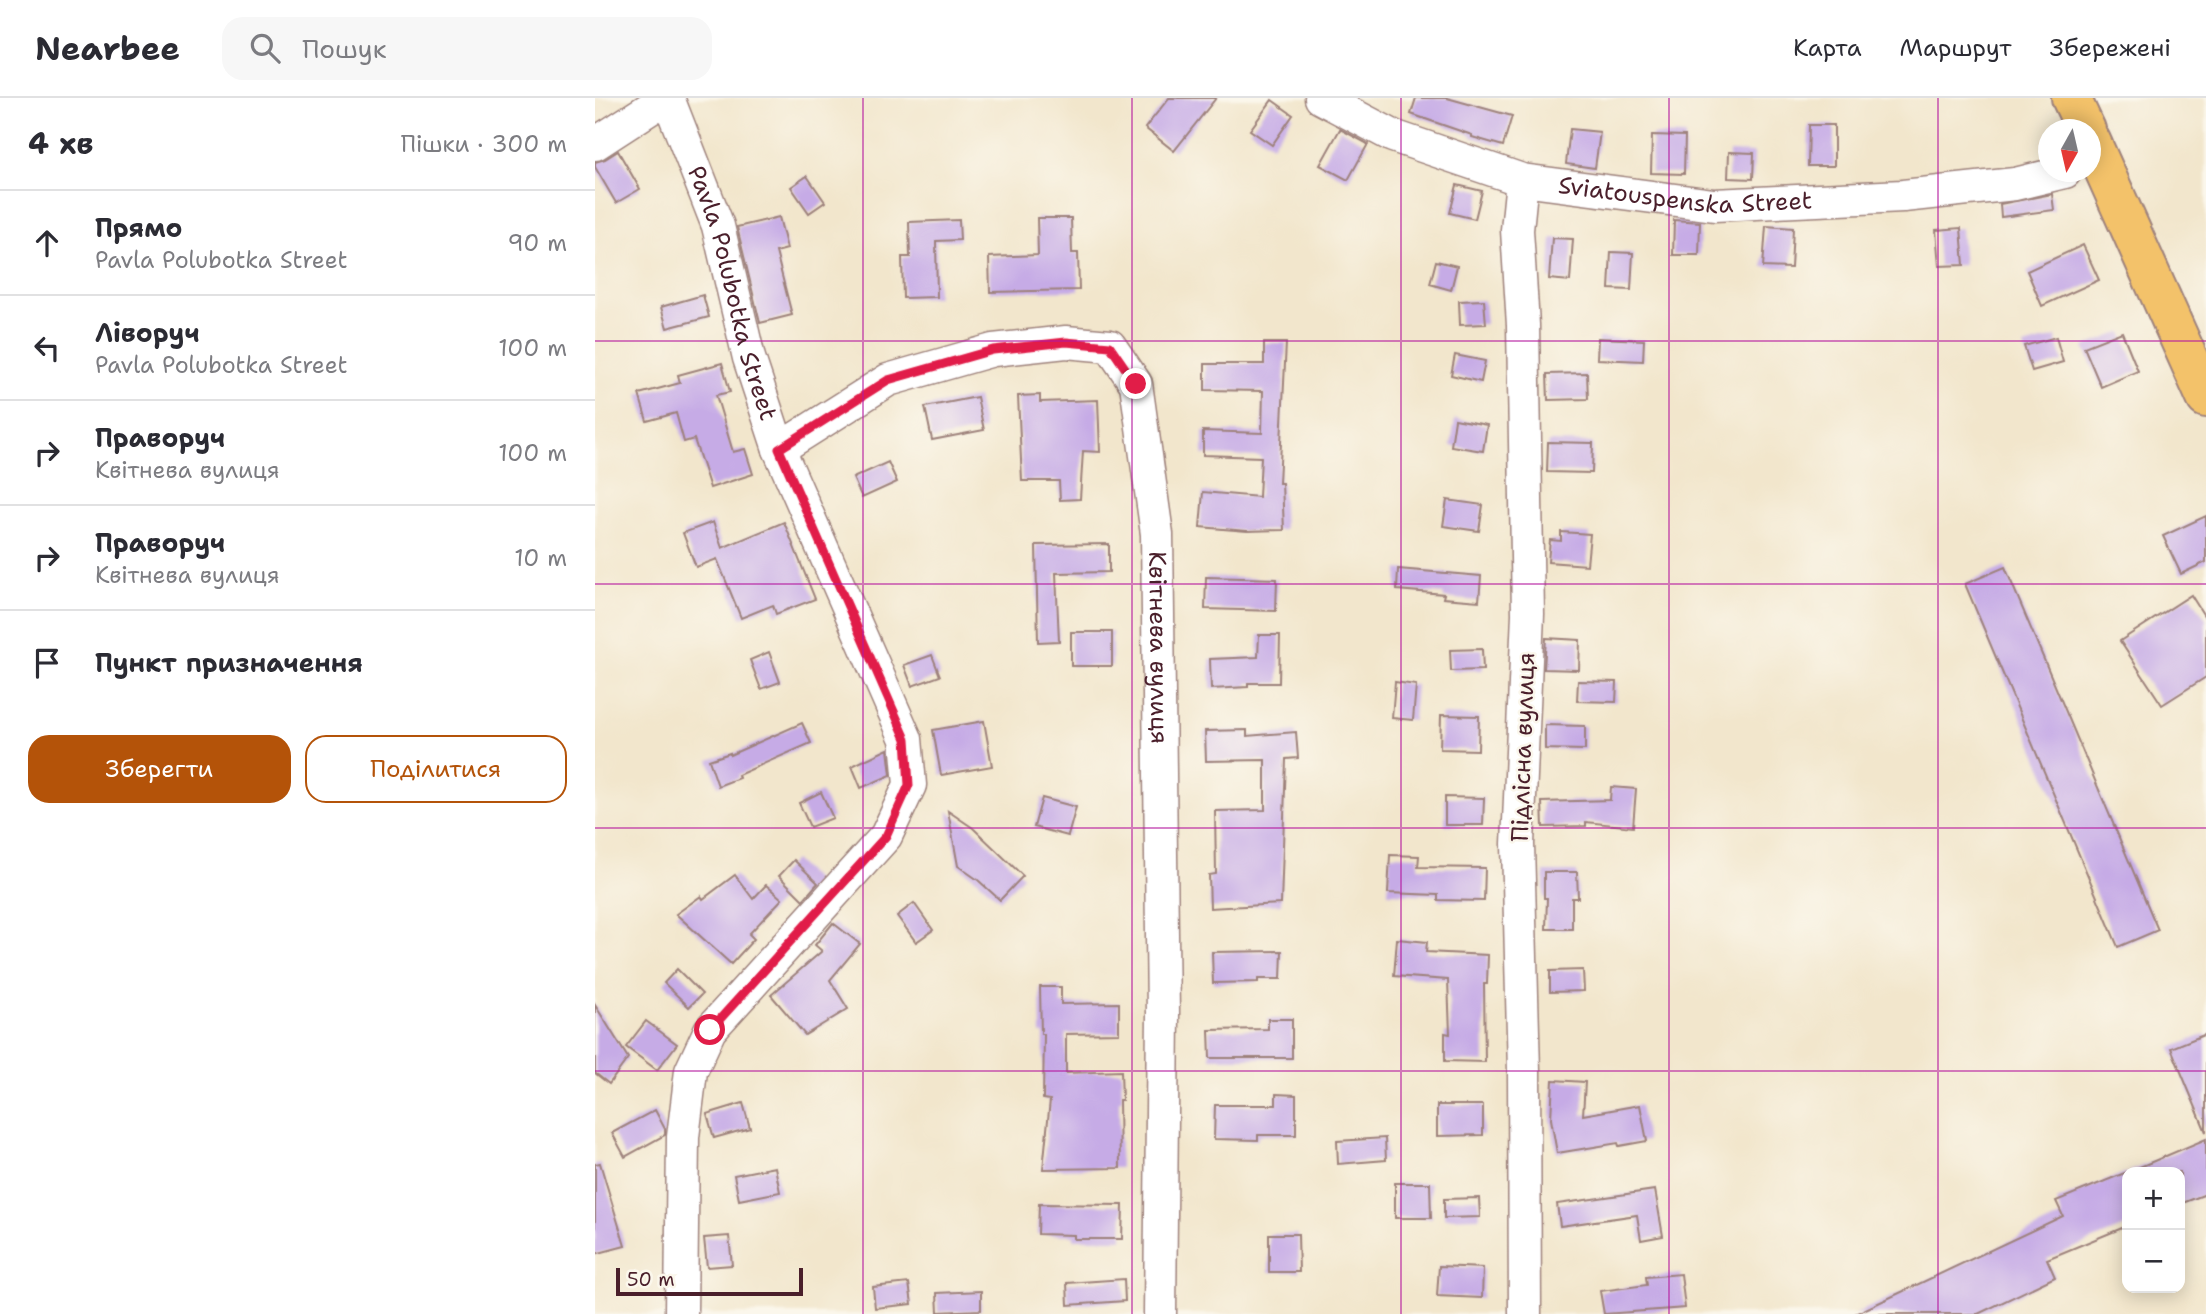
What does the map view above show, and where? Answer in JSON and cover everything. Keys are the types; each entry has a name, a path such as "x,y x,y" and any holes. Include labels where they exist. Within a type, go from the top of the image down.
{"main road":[{"path":"2071,98 2077,119"},
{"path":"2100,182 2206,398"}],"street":[{"path":"595,144 667,98"},
{"name":"Pavla Polubotka Street","path":"667,98 718,226 750,358 779,449 906,739 909,785 886,836 710,1030 691,1071 683,1137 681,1314"},
{"name":"Sviatouspenska Street","path":"1321,98 1393,136 1522,180 1714,205 1915,195 2015,184 2038,174"},
{"name":"Підлісна вулиця","path":"1522,180 1517,230 1523,326 1528,614 1518,844 1524,1070 1525,1314"},
{"name":"Квітнева вулиця","path":"779,449 888,380 993,350 1066,342 1110,346 1136,384 1157,534 1163,1014 1160,1314"}],"building":[{"path":"1169,98 1216,98 1174,151 1145,128"},
{"path":"1416,98 1447,98 1512,116 1503,146 1411,114"},
{"path":"1272,100 1293,115 1272,145 1250,130"},
{"path":"1809,125 1834,125 1834,166 1808,166"},
{"path":"1340,129 1368,144 1348,180 1320,165"},
{"path":"1570,129 1600,132 1595,168 1566,164"},
{"path":"1652,135 1685,136 1684,174 1651,173"},
{"path":"618,151 640,189 616,203 595,167 595,162"},
{"path":"1729,152 1754,153 1753,179 1728,178"},
{"path":"807,176 825,202 809,213 791,187"},
{"path":"1457,185 1482,191 1475,219 1450,213"},
{"path":"2052,194 2054,210 2001,217 2000,204"},
{"path":"779,217 787,249 776,252 792,315 760,323 737,227"},
{"path":"1037,218 1071,218 1072,253 1078,253 1079,290 990,292 989,257 1038,255"},
{"path":"959,220 960,240 936,241 937,297 903,298 902,257 910,257 909,222"},
{"path":"1674,220 1700,222 1699,255 1673,255"},
{"path":"1766,226 1793,228 1791,268 1763,267"},
{"path":"1961,228 1964,265 1939,266 1936,230"},
{"path":"1552,238 1573,239 1570,281 1549,279"},
{"path":"2083,245 2099,280 2042,306 2027,271"},
{"path":"1611,252 1633,253 1631,290 1609,289"},
{"path":"1436,261 1457,266 1451,290 1430,284"},
{"path":"703,295 709,317 667,328 661,307"},
{"path":"1484,300 1486,324 1460,325 1459,301"},
{"path":"2122,332 2138,371 2101,387 2084,347"},
{"path":"2056,337 2063,362 2032,371 2024,346"},
{"path":"1598,338 1644,340 1643,361 1597,359"},
{"path":"1264,343 1286,343 1279,483 1282,483 1284,530 1247,531 1200,527 1203,492 1259,497 1261,457 1203,455 1203,431 1262,433 1263,391 1205,390 1205,364 1264,364"},
{"path":"1455,355 1485,361 1481,382 1451,375"},
{"path":"722,363 730,392 716,395 733,452 745,449 753,474 710,488 694,439 684,442 676,413 647,421 639,394 680,383 678,375"},
{"path":"1587,373 1588,399 1548,400 1547,374"},
{"path":"1040,395 1040,402 1098,400 1100,452 1083,451 1080,499 1060,500 1059,481 1022,481 1018,396"},
{"path":"977,397 984,430 932,440 925,407"},
{"path":"1455,419 1487,425 1483,451 1451,446"},
{"path":"1548,442 1593,443 1592,473 1547,472"},
{"path":"888,462 897,482 862,498 853,478"},
{"path":"1447,500 1483,505 1479,531 1443,526"},
{"path":"2206,516 2206,562 2181,574 2163,536"},
{"path":"713,522 722,548 784,522 815,599 776,614 773,605 741,618 717,559 696,567 683,533"},
{"path":"1561,532 1590,534 1587,565 1548,562 1550,540 1561,541"},
{"path":"1109,544 1109,572 1056,573 1059,641 1038,642 1036,545"},
{"path":"2005,567 2158,930 2118,947 1965,584"},
{"path":"1398,569 1481,576 1479,601 1443,598 1444,594 1397,590"},
{"path":"1206,577 1277,579 1276,611 1205,609"},
{"path":"2191,595 2206,619 2206,677 2162,705 2120,641"},
{"path":"1071,632 1112,632 1112,666 1071,666"},
{"path":"1259,635 1280,635 1279,683 1248,683 1248,687 1211,689 1210,659 1258,657"},
{"path":"1546,638 1580,640 1579,670 1544,669"},
{"path":"1482,649 1483,670 1451,671 1450,650"},
{"path":"769,652 780,682 761,689 750,660"},
{"path":"932,655 940,676 912,686 904,665"},
{"path":"1578,681 1617,682 1616,702 1577,701"},
{"path":"1395,682 1416,685 1413,720 1392,718"},
{"path":"1441,715 1479,716 1478,750 1440,749"},
{"path":"984,721 992,766 941,775 933,730"},
{"path":"802,723 811,743 718,786 709,760 730,755"},
{"path":"1545,725 1585,726 1585,750 1545,749"},
{"path":"1247,730 1247,736 1296,732 1298,758 1286,759 1281,904 1210,908 1209,875 1216,874 1215,811 1265,810 1265,760 1206,761 1205,731"},
{"path":"888,749 891,775 861,788 852,766"},
{"path":"1611,787 1636,789 1633,827 1586,822 1586,826 1543,827 1542,802 1610,800"},
{"path":"821,792 833,818 810,827 799,803"},
{"path":"1445,797 1484,798 1483,825 1445,825"},
{"path":"1042,798 1076,807 1068,836 1034,827"},
{"path":"948,811 973,828 1023,876 1000,900 958,866"},
{"path":"1390,855 1419,856 1418,867 1485,868 1484,901 1438,900 1438,895 1388,893"},
{"path":"794,860 818,883 803,900 779,876"},
{"path":"1544,872 1577,872 1578,898 1572,898 1572,929 1546,929"},
{"path":"735,875 753,899 766,885 782,899 749,934 754,939 731,964 676,914 701,896 703,899"},
{"path":"914,903 933,930 916,942 897,916"},
{"path":"833,923 860,944 830,980 848,1009 805,1035 771,995 822,951 815,945"},
{"path":"1397,939 1427,942 1426,952 1488,955 1487,984 1484,984 1485,1062 1445,1061 1445,1033 1450,1034 1448,980 1394,976"},
{"path":"1282,951 1281,979 1213,983 1212,952"},
{"path":"677,969 702,994 689,1007 664,983"},
{"path":"1583,970 1584,991 1550,992 1550,971"},
{"path":"1040,987 1061,987 1061,1004 1119,1003 1119,1033 1066,1034 1066,1073 1121,1071 1120,1168 1043,1169 1050,1100 1043,1099 1044,1034 1041,1034"},
{"path":"595,1005 628,1058 609,1084 595,1073"},
{"path":"1268,1019 1292,1019 1292,1058 1210,1058 1209,1030 1268,1029"},
{"path":"646,1021 677,1044 657,1070 626,1047"},
{"path":"2206,1034 2206,1132 2171,1048"},
{"path":"1553,1080 1585,1082 1583,1115 1640,1105 1647,1141 1557,1153 1551,1119"},
{"path":"1276,1094 1296,1095 1296,1135 1258,1135 1258,1140 1214,1139 1215,1105 1276,1105"},
{"path":"743,1103 750,1128 714,1138 707,1114"},
{"path":"1437,1105 1483,1105 1483,1135 1437,1136"},
{"path":"655,1110 665,1129 665,1135 625,1157 612,1133"},
{"path":"1385,1138 1386,1160 1338,1164 1337,1141"},
{"path":"2206,1139 2206,1194 2185,1202 2185,1167 2140,1167"},
{"path":"600,1163 625,1246 595,1254 595,1164"},
{"path":"775,1167 780,1192 739,1200 734,1175"},
{"path":"2122,1174 2122,1228 2047,1259 2055,1277 1978,1314 1855,1314 2063,1216 2056,1201"},
{"path":"1395,1183 1430,1183 1431,1218 1395,1218"},
{"path":"1655,1190 1663,1236 1641,1240 1637,1215 1560,1226 1557,1204"},
{"path":"1479,1198 1480,1217 1444,1218 1444,1199"},
{"path":"1039,1204 1123,1205 1122,1239 1074,1239 1074,1235 1038,1234"},
{"path":"1269,1234 1298,1234 1299,1272 1269,1272"},
{"path":"729,1236 732,1265 707,1267 704,1238"},
{"path":"1439,1266 1483,1268 1482,1298 1437,1296"},
{"path":"1681,1274 1685,1308 1604,1314 1600,1291 1647,1285 1646,1277"},
{"path":"1124,1279 1125,1301 1068,1305 1067,1283"},
{"path":"909,1283 912,1304 875,1308 873,1287"},
{"path":"981,1291 981,1310 938,1312 937,1293"}],"route":[{"path":"710,1030 886,836 909,785 906,739 779,449 888,380 993,350 1066,342 1110,346 1136,384"}]}
